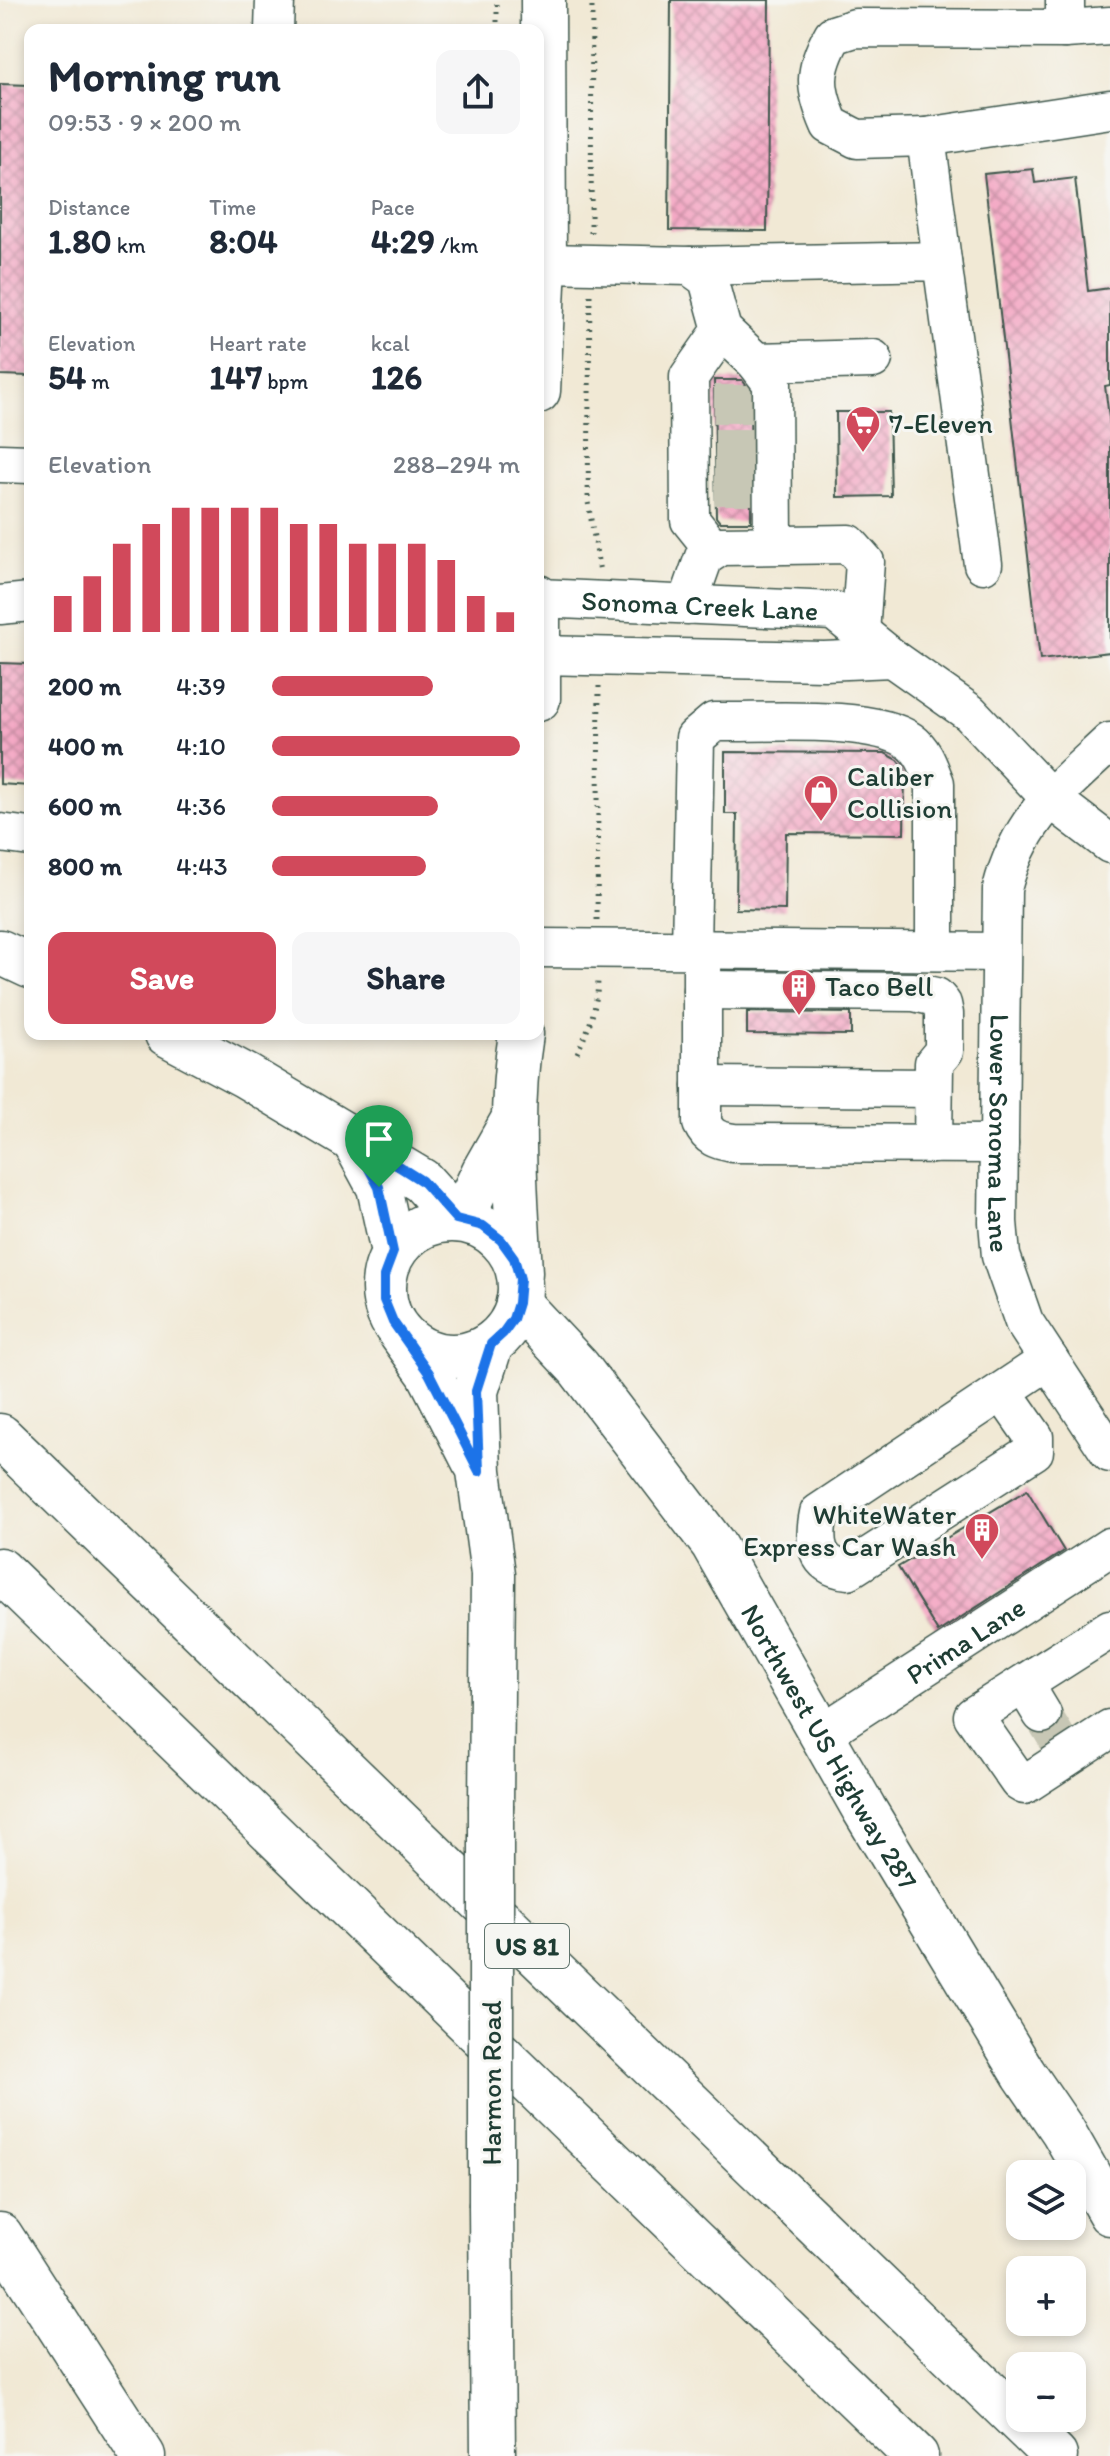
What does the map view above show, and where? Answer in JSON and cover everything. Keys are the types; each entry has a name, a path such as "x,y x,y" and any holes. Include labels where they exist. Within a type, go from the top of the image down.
{"main road":[{"path":"543,0 543,24"},
{"path":"0,952 24,963"},
{"path":"178,1040 352,1137 422,1181 459,1219"},
{"path":"519,1291 514,1258 501,1240 483,1226 459,1219 431,1222 409,1234 393,1252 384,1276 384,1300 393,1322 404,1337 419,1348 437,1354 456,1356 474,1352 491,1344 513,1319 519,1291 513,1120 514,1075 520,1040"},
{"path":"459,1219 513,1120"},
{"path":"352,1137 379,1187 393,1252"},
{"name":"Northwest US Highway 287","path":"519,1291 713,1544 950,1952 1024,2074 1063,2131 1110,2213"},
{"name":"Harmon Road","path":"393,1322 429,1373 479,1471"},
{"name":"Harmon Road","path":"491,1344 476,1391 479,1471 493,1574 493,2456"},
{"name":"US 81","path":"0,1436 1055,2456"},
{"path":"0,1570 916,2456"},
{"path":"0,2235 143,2456"}],"street":[{"path":"274,24 275,0"},
{"path":"1110,26 1065,15 855,28 833,35 818,62 819,100 830,125 857,139 926,137 1110,109"},
{"path":"926,137 983,564"},
{"path":"544,263 690,266 942,261"},
{"path":"690,266 708,279 722,330 756,362 772,383 764,405 764,448 765,486 773,544"},
{"path":"714,550 690,520 702,485 702,404 689,377 722,330"},
{"path":"756,362 873,359"},
{"path":"0,463 24,464"},
{"path":"687,605 704,557 721,546 849,544 865,562 860,633"},
{"name":"Sonoma Creek Lane","path":"544,598 834,611 892,658 970,713 1050,798 1110,844"},
{"path":"0,605 24,603"},
{"name":"Sonoma Creek Lane","path":"544,655 824,661 892,658"},
{"path":"935,951 935,783 926,760 913,743 892,731 864,724 714,722 695,738 696,949 702,990 702,1123 707,1134 716,1140 733,1143 999,1144"},
{"name":"Lower Sonoma Lane","path":"1110,742 1050,798 1021,836 1008,865 1002,889 998,1222 1001,1256 1024,1322 1110,1453"},
{"path":"0,833 24,836"},
{"path":"544,948 1001,952"},
{"path":"702,990 870,992 936,997 942,1004 944,1051 934,1076 933,1144"},
{"path":"702,1086 934,1076"},
{"path":"1002,1391 1034,1437 1034,1451 848,1570 832,1568 820,1556 815,1533 819,1513 1002,1391 1049,1360"},
{"name":"Prima Lane","path":"821,1734 1110,1547"},
{"path":"1110,1629 1048,1723 1110,1729"}],"path":[{"path":"497,0 497,24"},
{"path":"592,0 588,502 600,570 600,602"},
{"path":"577,1053 590,1025 598,995 599,657"}],"building":[{"path":"671,0 769,0 767,231 669,230"},
{"path":"0,84 24,85 24,376 0,375"},
{"path":"1033,169 1035,183 1075,178 1088,291 1110,288 1110,385 1105,386 1110,425 1110,652 1040,660 984,174"},
{"path":"714,380 742,380 750,390 751,522 720,522 716,517"},
{"name":"7-Eleven","path":"836,412 889,412 891,496 837,497"},
{"path":"0,663 24,664 24,786 0,784"},
{"name":"Caliber Collision","path":"725,752 885,753 898,760 905,769 904,834 786,833 785,910 736,909 737,814 725,814"},
{"name":"Taco Bell","path":"747,1012 851,1013 851,1035 747,1034"},
{"name":"WhiteWater Express Car Wash","path":"1027,1490 1064,1551 938,1632 898,1567"}],"tunnel":[{"path":"714,404 756,404"},
{"path":"715,448 756,448"},
{"path":"715,486 757,486"},
{"path":"1042,1714 1058,1740"}],"place":[{"name":"7-Eleven","path":"863,454"},
{"name":"Caliber Collision","path":"821,823"},
{"name":"Taco Bell","path":"799,1017"},
{"name":"WhiteWater Express Car Wash","path":"982,1561"}],"route":[{"path":"352,1137 422,1181 456,1219 483,1226 501,1240 514,1258 520,1279 518,1303 513,1319 491,1344 476,1391 479,1471 429,1373 393,1322 384,1300 384,1276 393,1252 379,1187 352,1137"}]}
